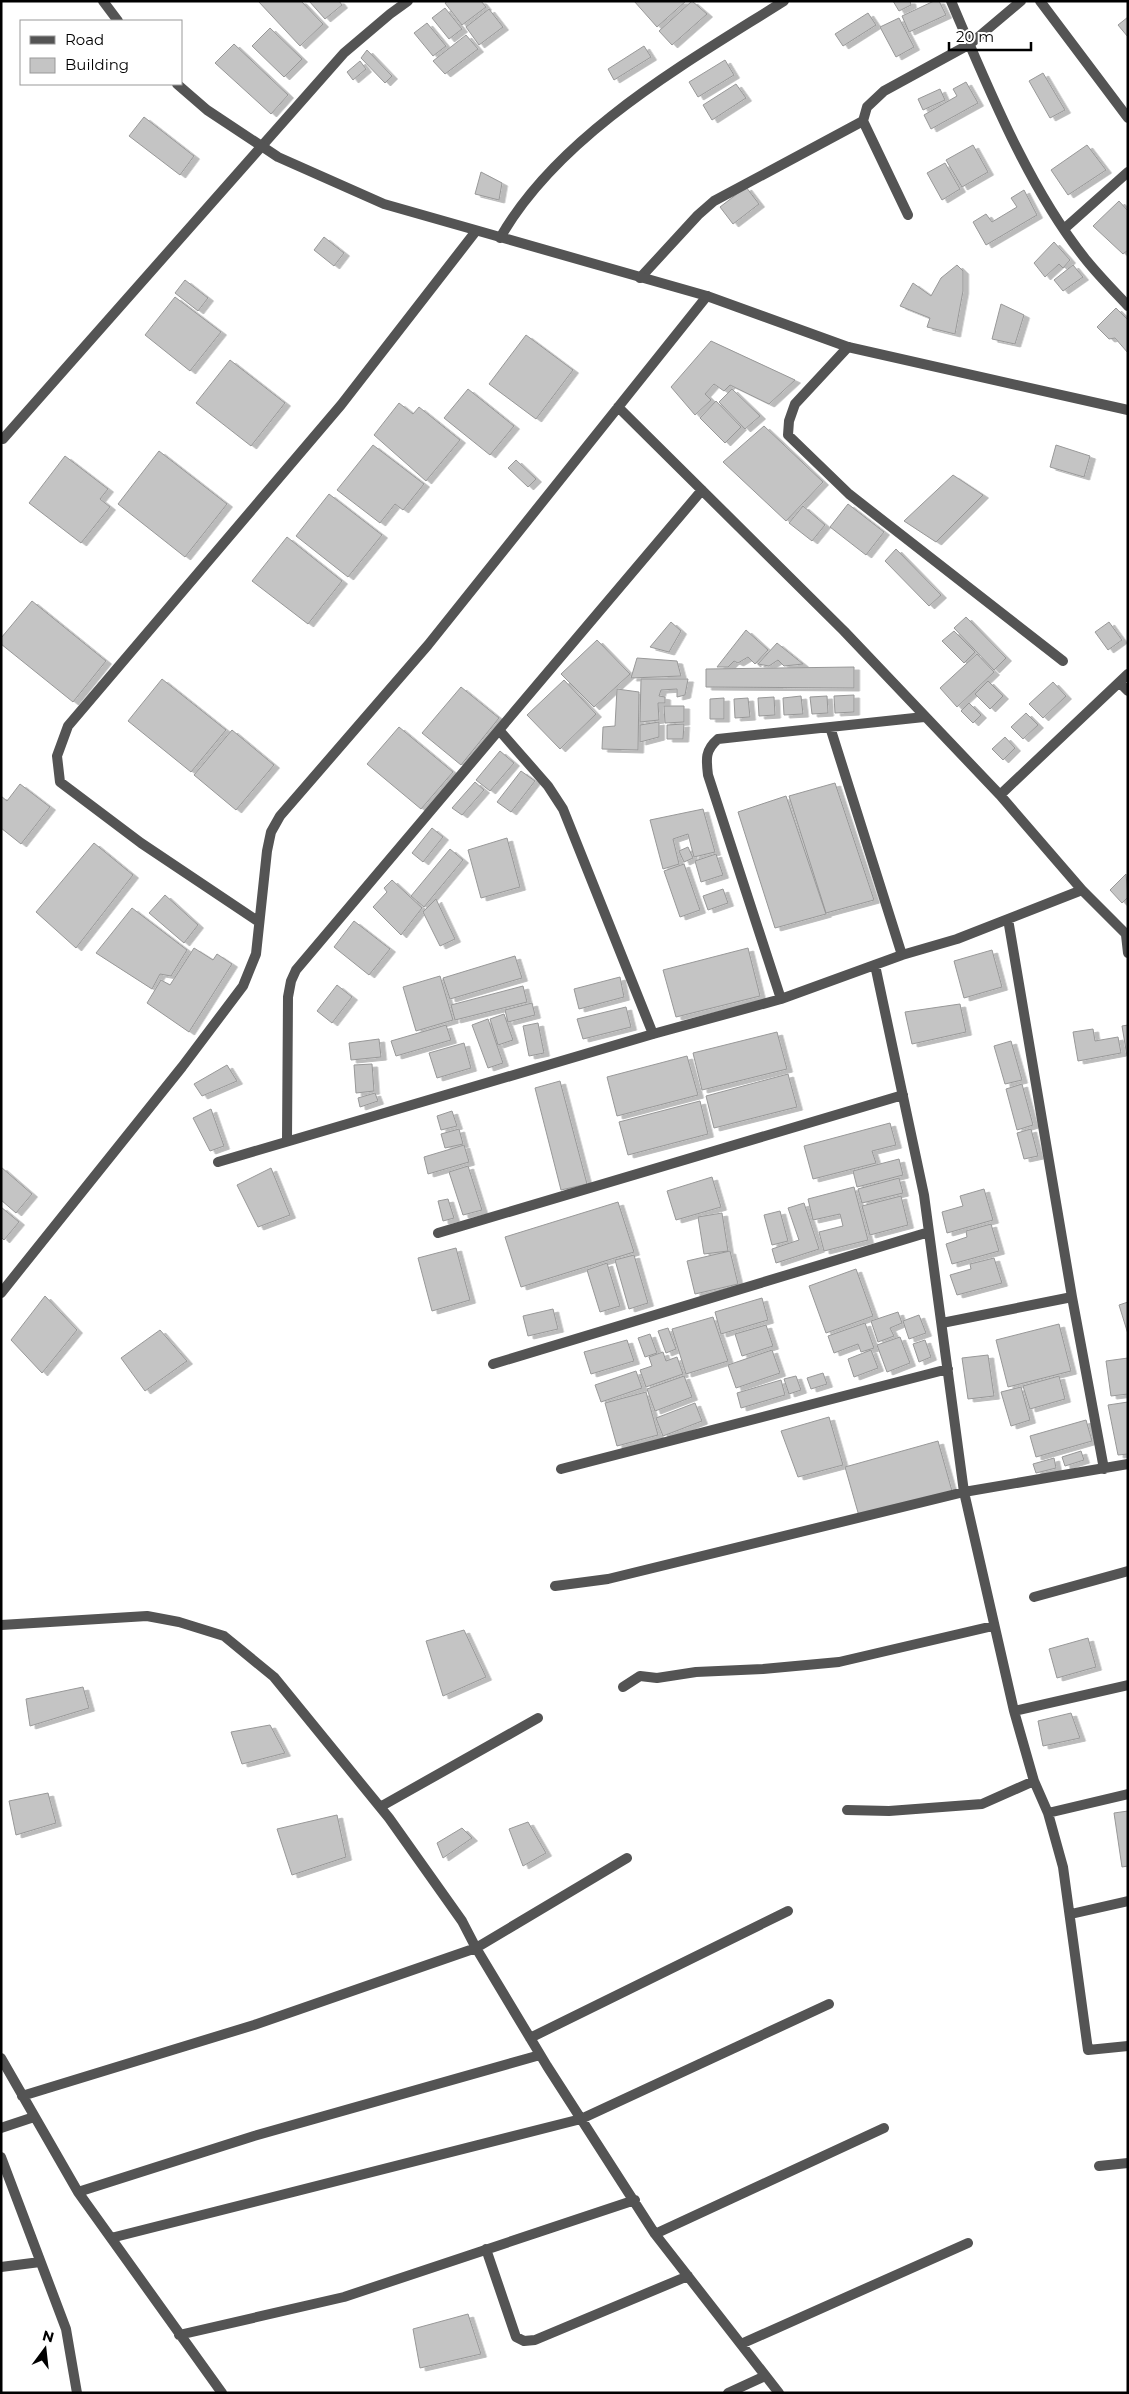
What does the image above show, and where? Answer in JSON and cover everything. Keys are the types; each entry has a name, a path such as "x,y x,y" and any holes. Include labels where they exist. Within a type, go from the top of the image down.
{"street":[{"path":"103,1 117,20"},
{"path":"3,440 344,53 408,1"},
{"path":"500,238 515,212 572,149 664,79 784,1"},
{"path":"951,1 983,77 1033,177 1086,261 1128,306"},
{"path":"908,215 863,121 867,107 884,91 970,44 1021,1"},
{"path":"1040,1 1128,118"},
{"path":"177,85 207,110 278,157 377,201 500,238 707,296 848,347 1126,407"},
{"path":"640,278 698,215 714,201 863,121"},
{"path":"1064,228 1128,172"},
{"path":"260,922 141,843 60,782 57,756 68,726 341,405 476,231"},
{"path":"1,1293 182,1067 244,986 256,954 267,851 271,832 280,816 428,645 707,296"},
{"path":"848,347 796,404 789,421 788,435 849,494 1063,661"},
{"path":"618,407 844,631 924,718 1000,795 1082,890 1127,935 1128,953"},
{"path":"287,1141 288,997 290,981 296,970 702,490"},
{"path":"1000,795 1128,674"},
{"path":"1120,683 1128,691"},
{"path":"781,999 708,775 706,757 710,746 718,739 924,718"},
{"path":"830,728 902,955"},
{"path":"499,730 548,786 562,809 653,1034"},
{"path":"218,1162 653,1034 781,999 902,955 957,939 1082,890"},
{"path":"1008,919 1072,1297 1104,1469"},
{"path":"875,965 924,1195 964,1492 993,1626 1014,1711 1034,1781 1048,1813 1063,1867 1071,1914 1088,2050 1128,2046"},
{"path":"438,1232 903,1095"},
{"path":"493,1364 929,1232"},
{"path":"942,1323 1072,1297"},
{"path":"561,1469 948,1369"},
{"path":"554,1586 608,1579 964,1492 1128,1464"},
{"path":"1034,1597 1128,1571"},
{"path":"1,1625 147,1616 179,1622 224,1636 274,1676 380,1808 462,1921 540,2055 656,2234 779,2393"},
{"path":"623,1687 640,1676 657,1678 696,1672 763,1669 839,1662 993,1626"},
{"path":"1014,1711 1128,1685"},
{"path":"380,1808 538,1718"},
{"path":"847,1810 890,1811 982,1804 1034,1781"},
{"path":"1048,1813 1128,1794"},
{"path":"22,2096 254,2025 476,1948 627,1858"},
{"path":"1071,1914 1128,1901"},
{"path":"530,2038 788,1912"},
{"path":"111,2238 581,2119 830,2004"},
{"path":"78,2192 254,2136 540,2055"},
{"path":"1,2058 78,2192 179,2336 222,2393"},
{"path":"1,2128 34,2117"},
{"path":"656,2234 884,2128"},
{"path":"1,2157 66,2329 77,2393"},
{"path":"1099,2166 1128,2163"},
{"path":"179,2336 344,2297 635,2200"},
{"path":"741,2344 968,2243"},
{"path":"486,2249 516,2337 524,2342 535,2340 688,2276"},
{"path":"1,2267 40,2262"},
{"path":"728,2393 764,2376"}],"building":[{"path":"258,1 301,1 323,24 300,46"},
{"path":"309,1 339,1 342,5 325,19"},
{"path":"448,1 481,1 486,7 462,25 445,3"},
{"path":"634,1 686,1 657,27"},
{"path":"692,1 707,14 672,45 659,31"},
{"path":"893,1 910,1 911,5 899,11"},
{"path":"934,1 939,1 946,15 909,32 902,16"},
{"path":"445,8 462,29 449,39 432,18"},
{"path":"489,9 503,27 479,45 466,27"},
{"path":"868,13 876,25 843,46 835,34"},
{"path":"1128,17 1128,37 1118,25"},
{"path":"899,18 914,47 896,57 880,27"},
{"path":"427,23 446,46 433,56 414,33"},
{"path":"270,28 302,59 284,77 252,46"},
{"path":"466,35 478,49 445,74 433,61"},
{"path":"234,44 288,95 271,114 215,63"},
{"path":"644,46 651,57 614,80 608,69"},
{"path":"367,50 392,76 385,83 361,58"},
{"path":"725,60 734,75 698,97 689,82"},
{"path":"360,61 366,69 353,80 347,72"},
{"path":"1043,73 1065,110 1050,118 1029,81"},
{"path":"966,82 978,103 931,129 924,115 957,96 953,89"},
{"path":"736,84 746,98 712,120 703,105"},
{"path":"940,89 945,100 923,110 918,99"},
{"path":"144,117 194,156 180,175 129,136"},
{"path":"973,145 988,172 962,187 946,160"},
{"path":"1087,145 1106,170 1068,195 1051,170"},
{"path":"945,163 960,189 942,200 927,173"},
{"path":"481,172 502,183 499,200 475,194"},
{"path":"746,187 759,204 733,224 720,207"},
{"path":"1024,190 1037,215 986,245 973,222 986,214 992,222 1017,207 1011,198"},
{"path":"1119,201 1128,211 1128,250 1123,254 1093,226"},
{"path":"324,237 344,253 334,266 314,250"},
{"path":"1054,242 1070,260 1063,268 1059,264 1045,277 1034,263"},
{"path":"957,265 963,271 963,291 955,334 927,327 930,318 900,306 913,283 931,296 941,278"},
{"path":"1073,265 1083,277 1063,291 1054,280"},
{"path":"185,280 208,298 198,311 175,293"},
{"path":"175,297 221,332 190,371 145,335"},
{"path":"1001,304 1024,315 1015,344 992,339"},
{"path":"1116,308 1128,320 1128,353 1115,338 1109,339 1097,327"},
{"path":"526,335 573,370 536,419 489,384"},
{"path":"711,341 795,380 769,404 730,385 724,391 714,384 705,394 711,400 695,415 671,387"},
{"path":"230,360 285,403 251,446 196,403"},
{"path":"468,389 514,426 490,455 444,418"},
{"path":"732,389 760,416 745,429 719,402"},
{"path":"716,401 741,427 725,443 700,418"},
{"path":"399,403 413,414 419,407 460,440 426,481 374,435"},
{"path":"764,426 823,482 786,521 723,462"},
{"path":"373,445 424,484 403,510 395,504 380,523 337,490"},
{"path":"1056,445 1090,456 1084,477 1050,467"},
{"path":"159,451 227,504 185,557 118,504"},
{"path":"65,456 108,489 100,499 110,507 81,543 29,503"},
{"path":"516,460 536,479 528,487 508,468"},
{"path":"953,475 983,495 936,542 904,521"},
{"path":"329,494 382,535 348,577 296,536"},
{"path":"848,504 884,532 866,555 830,527"},
{"path":"803,506 825,525 812,541 789,523"},
{"path":"287,537 342,581 308,624 252,581"},
{"path":"896,549 941,595 929,606 885,561"},
{"path":"32,601 106,661 73,702 1,644 1,638"},
{"path":"966,617 1006,658 994,670 954,628"},
{"path":"671,622 681,631 669,652 650,647"},
{"path":"1109,622 1122,640 1108,650 1095,632"},
{"path":"746,630 768,650 755,664 748,657 738,663 734,661 728,667 717,667"},
{"path":"954,631 975,652 964,663 942,641"},
{"path":"597,640 630,674 594,707 561,674"},
{"path":"777,643 803,664 784,666 778,660 769,666 758,664"},
{"path":"977,654 994,672 957,707 940,688"},
{"path":"637,658 677,661 681,676 631,678"},
{"path":"854,667 854,688 706,687 706,669"},
{"path":"162,679 226,730 191,772 128,721"},
{"path":"641,679 688,679 685,695 677,697 677,689 661,690 659,696 665,697 665,703 658,703 659,720 640,722"},
{"path":"564,680 596,714 560,749 527,715"},
{"path":"988,681 1003,696 990,709 975,694"},
{"path":"1053,682 1066,696 1043,718 1029,704"},
{"path":"461,687 499,718 461,765 422,733"},
{"path":"617,689 639,692 638,750 602,749 603,727 615,726"},
{"path":"854,695 854,712 835,713 834,696"},
{"path":"801,696 803,714 784,715 783,698"},
{"path":"827,696 828,713 812,714 810,697"},
{"path":"774,697 775,715 759,716 758,698"},
{"path":"724,698 724,719 710,719 710,699"},
{"path":"748,698 750,717 735,718 734,699"},
{"path":"969,703 981,715 973,723 961,711"},
{"path":"664,706 684,706 684,722 665,723"},
{"path":"1026,713 1038,725 1023,739 1011,727"},
{"path":"659,722 659,737 640,742 640,725"},
{"path":"684,724 683,739 667,739 667,725"},
{"path":"399,727 453,772 421,809 367,764"},
{"path":"232,730 274,765 236,810 194,775"},
{"path":"1005,737 1015,748 1003,760 992,749"},
{"path":"500,751 514,763 490,791 476,780"},
{"path":"521,771 535,781 511,812 497,802"},
{"path":"475,782 484,790 462,815 452,808"},
{"path":"835,783 874,900 826,913 789,796"},
{"path":"20,784 50,807 21,844 1,828 1,796 7,801"},
{"path":"786,796 826,914 775,928 738,812"},
{"path":"703,809 715,852 694,857 688,834 673,839 679,864 663,869 650,820"},
{"path":"432,828 443,837 423,862 412,853"},
{"path":"507,838 520,887 481,898 468,850"},
{"path":"94,843 133,875 76,948 36,912"},
{"path":"688,847 693,858 684,862 679,851"},
{"path":"450,849 463,860 424,907 411,896"},
{"path":"716,854 723,875 701,882 695,861"},
{"path":"684,864 700,910 680,917 664,871"},
{"path":"1126,874 1128,897 1122,903 1110,890"},
{"path":"392,880 422,908 401,935 373,907 387,892 384,888"},
{"path":"723,889 728,903 708,910 703,896"},
{"path":"165,895 198,925 184,943 149,913"},
{"path":"436,899 455,939 440,946 423,912"},
{"path":"132,908 187,950 171,976 160,974 152,989 96,953"},
{"path":"354,921 390,949 369,975 334,947"},
{"path":"194,948 213,960 217,954 232,964 189,1032 147,1003 161,980 170,985"},
{"path":"748,948 760,996 676,1017 663,970"},
{"path":"992,950 1002,987 964,998 954,961"},
{"path":"515,956 522,978 450,999 443,978"},
{"path":"440,976 453,1020 416,1031 403,987"},
{"path":"620,977 624,997 579,1009 574,989"},
{"path":"337,985 352,997 332,1023 317,1011"},
{"path":"523,986 527,1002 455,1020 451,1005"},
{"path":"532,1003 535,1015 508,1022 505,1010"},
{"path":"960,1004 966,1032 912,1044 905,1012"},
{"path":"626,1007 631,1027 583,1039 577,1019"},
{"path":"504,1014 513,1040 498,1045 490,1019"},
{"path":"488,1019 503,1063 488,1068 472,1025"},
{"path":"538,1023 544,1053 529,1056 523,1026"},
{"path":"446,1025 451,1040 396,1056 391,1041"},
{"path":"1128,1025 1128,1056 1127,1056 1122,1026"},
{"path":"1093,1029 1095,1041 1118,1037 1121,1053 1078,1061 1073,1032"},
{"path":"777,1032 787,1069 702,1090 693,1053"},
{"path":"379,1039 381,1057 351,1060 349,1043"},
{"path":"1011,1041 1022,1080 1005,1084 994,1046"},
{"path":"464,1043 471,1068 437,1078 429,1053"},
{"path":"687,1056 698,1095 617,1116 607,1077"},
{"path":"372,1064 374,1091 356,1093 354,1065"},
{"path":"227,1065 237,1081 202,1096 194,1084"},
{"path":"788,1074 797,1107 714,1128 706,1096"},
{"path":"560,1081 587,1184 561,1190 535,1088"},
{"path":"1022,1084 1033,1125 1017,1130 1006,1089"},
{"path":"375,1093 378,1101 360,1107 358,1098"},
{"path":"700,1101 708,1134 628,1155 619,1122"},
{"path":"211,1109 224,1146 210,1151 193,1118"},
{"path":"452,1111 457,1126 441,1130 437,1116"},
{"path":"890,1123 896,1145 872,1151 876,1163 813,1179 804,1146"},
{"path":"459,1129 463,1144 445,1148 441,1134"},
{"path":"1031,1129 1038,1156 1024,1159 1017,1133"},
{"path":"464,1145 469,1162 428,1174 424,1157"},
{"path":"899,1159 903,1175 857,1187 853,1171"},
{"path":"468,1166 482,1210 463,1215 449,1172"},
{"path":"1,1167 32,1194 16,1213 1,1200"},
{"path":"271,1168 290,1215 258,1227 237,1185"},
{"path":"712,1177 721,1207 676,1220 667,1191"},
{"path":"899,1178 903,1193 862,1203 858,1189"},
{"path":"854,1187 868,1240 824,1251 819,1232 843,1226 840,1214 813,1220 808,1199"},
{"path":"984,1189 993,1220 947,1233 942,1212 963,1206 960,1196"},
{"path":"901,1196 908,1225 870,1235 862,1206"},
{"path":"448,1199 454,1218 443,1221 438,1201"},
{"path":"618,1202 634,1252 521,1287 505,1237"},
{"path":"804,1203 819,1249 776,1263 772,1249 799,1240 788,1208"},
{"path":"1,1207 19,1222 4,1240 1,1237"},
{"path":"780,1211 788,1241 772,1245 764,1215"},
{"path":"722,1213 728,1251 704,1254 698,1217"},
{"path":"991,1224 999,1251 952,1264 946,1244 967,1237 966,1231"},
{"path":"456,1248 470,1300 432,1311 418,1258"},
{"path":"730,1251 738,1284 695,1294 687,1261"},
{"path":"634,1255 648,1303 629,1309 615,1260"},
{"path":"994,1258 1002,1283 957,1295 950,1275 971,1269 970,1264"},
{"path":"607,1263 620,1306 600,1312 587,1270"},
{"path":"856,1269 873,1316 826,1333 809,1286"},
{"path":"45,1296 77,1330 42,1373 11,1340"},
{"path":"762,1298 768,1320 721,1334 715,1312"},
{"path":"1128,1302 1128,1334 1119,1305"},
{"path":"553,1309 558,1329 528,1336 523,1316"},
{"path":"898,1312 902,1323 890,1328 894,1336 878,1342 871,1321"},
{"path":"919,1315 926,1333 909,1339 903,1321"},
{"path":"713,1317 728,1361 686,1374 672,1329"},
{"path":"865,1323 874,1348 861,1352 858,1344 834,1353 828,1336"},
{"path":"1059,1324 1071,1371 1008,1387 996,1340"},
{"path":"766,1325 773,1346 742,1356 735,1334"},
{"path":"668,1328 676,1349 666,1353 658,1331"},
{"path":"160,1330 187,1361 145,1391 121,1358"},
{"path":"650,1334 657,1353 645,1357 638,1338"},
{"path":"900,1337 910,1363 887,1372 877,1345"},
{"path":"627,1340 634,1361 591,1374 584,1352"},
{"path":"925,1340 931,1357 919,1362 913,1344"},
{"path":"772,1350 780,1373 736,1388 728,1365"},
{"path":"871,1350 878,1368 854,1377 848,1359"},
{"path":"663,1352 666,1361 677,1357 683,1374 646,1387 640,1370 652,1366 649,1357"},
{"path":"988,1355 994,1396 968,1399 962,1358"},
{"path":"1128,1358 1128,1394 1111,1396 1106,1361"},
{"path":"636,1371 642,1388 601,1402 595,1385"},
{"path":"823,1373 827,1384 811,1389 807,1378"},
{"path":"684,1376 692,1397 655,1411 647,1389"},
{"path":"796,1376 801,1390 789,1394 784,1379"},
{"path":"1059,1376 1065,1399 1030,1409 1023,1386"},
{"path":"781,1380 785,1395 741,1408 737,1393"},
{"path":"1021,1387 1030,1420 1011,1426 1001,1392"},
{"path":"646,1392 658,1435 617,1446 605,1403"},
{"path":"1128,1402 1128,1454 1118,1455 1108,1405"},
{"path":"695,1403 702,1421 663,1436 656,1418"},
{"path":"829,1417 843,1465 798,1477 781,1431"},
{"path":"1086,1420 1092,1441 1036,1457 1030,1436"},
{"path":"938,1441 952,1491 859,1516 845,1467"},
{"path":"1081,1451 1084,1460 1065,1466 1062,1457"},
{"path":"1054,1458 1056,1468 1036,1473 1033,1464"},
{"path":"464,1630 486,1677 443,1696 426,1641"},
{"path":"1088,1638 1096,1667 1057,1678 1049,1649"},
{"path":"83,1687 89,1708 30,1726 26,1699"},
{"path":"1071,1713 1080,1738 1043,1746 1038,1721"},
{"path":"270,1725 285,1753 242,1764 231,1732"},
{"path":"48,1793 56,1823 16,1835 9,1801"},
{"path":"1128,1811 1128,1866 1122,1867 1114,1813"},
{"path":"337,1815 346,1857 292,1875 277,1829"},
{"path":"528,1822 546,1853 523,1866 509,1829"},
{"path":"462,1828 472,1838 443,1858 437,1843"},
{"path":"468,2314 481,2354 420,2368 413,2329"}]}
